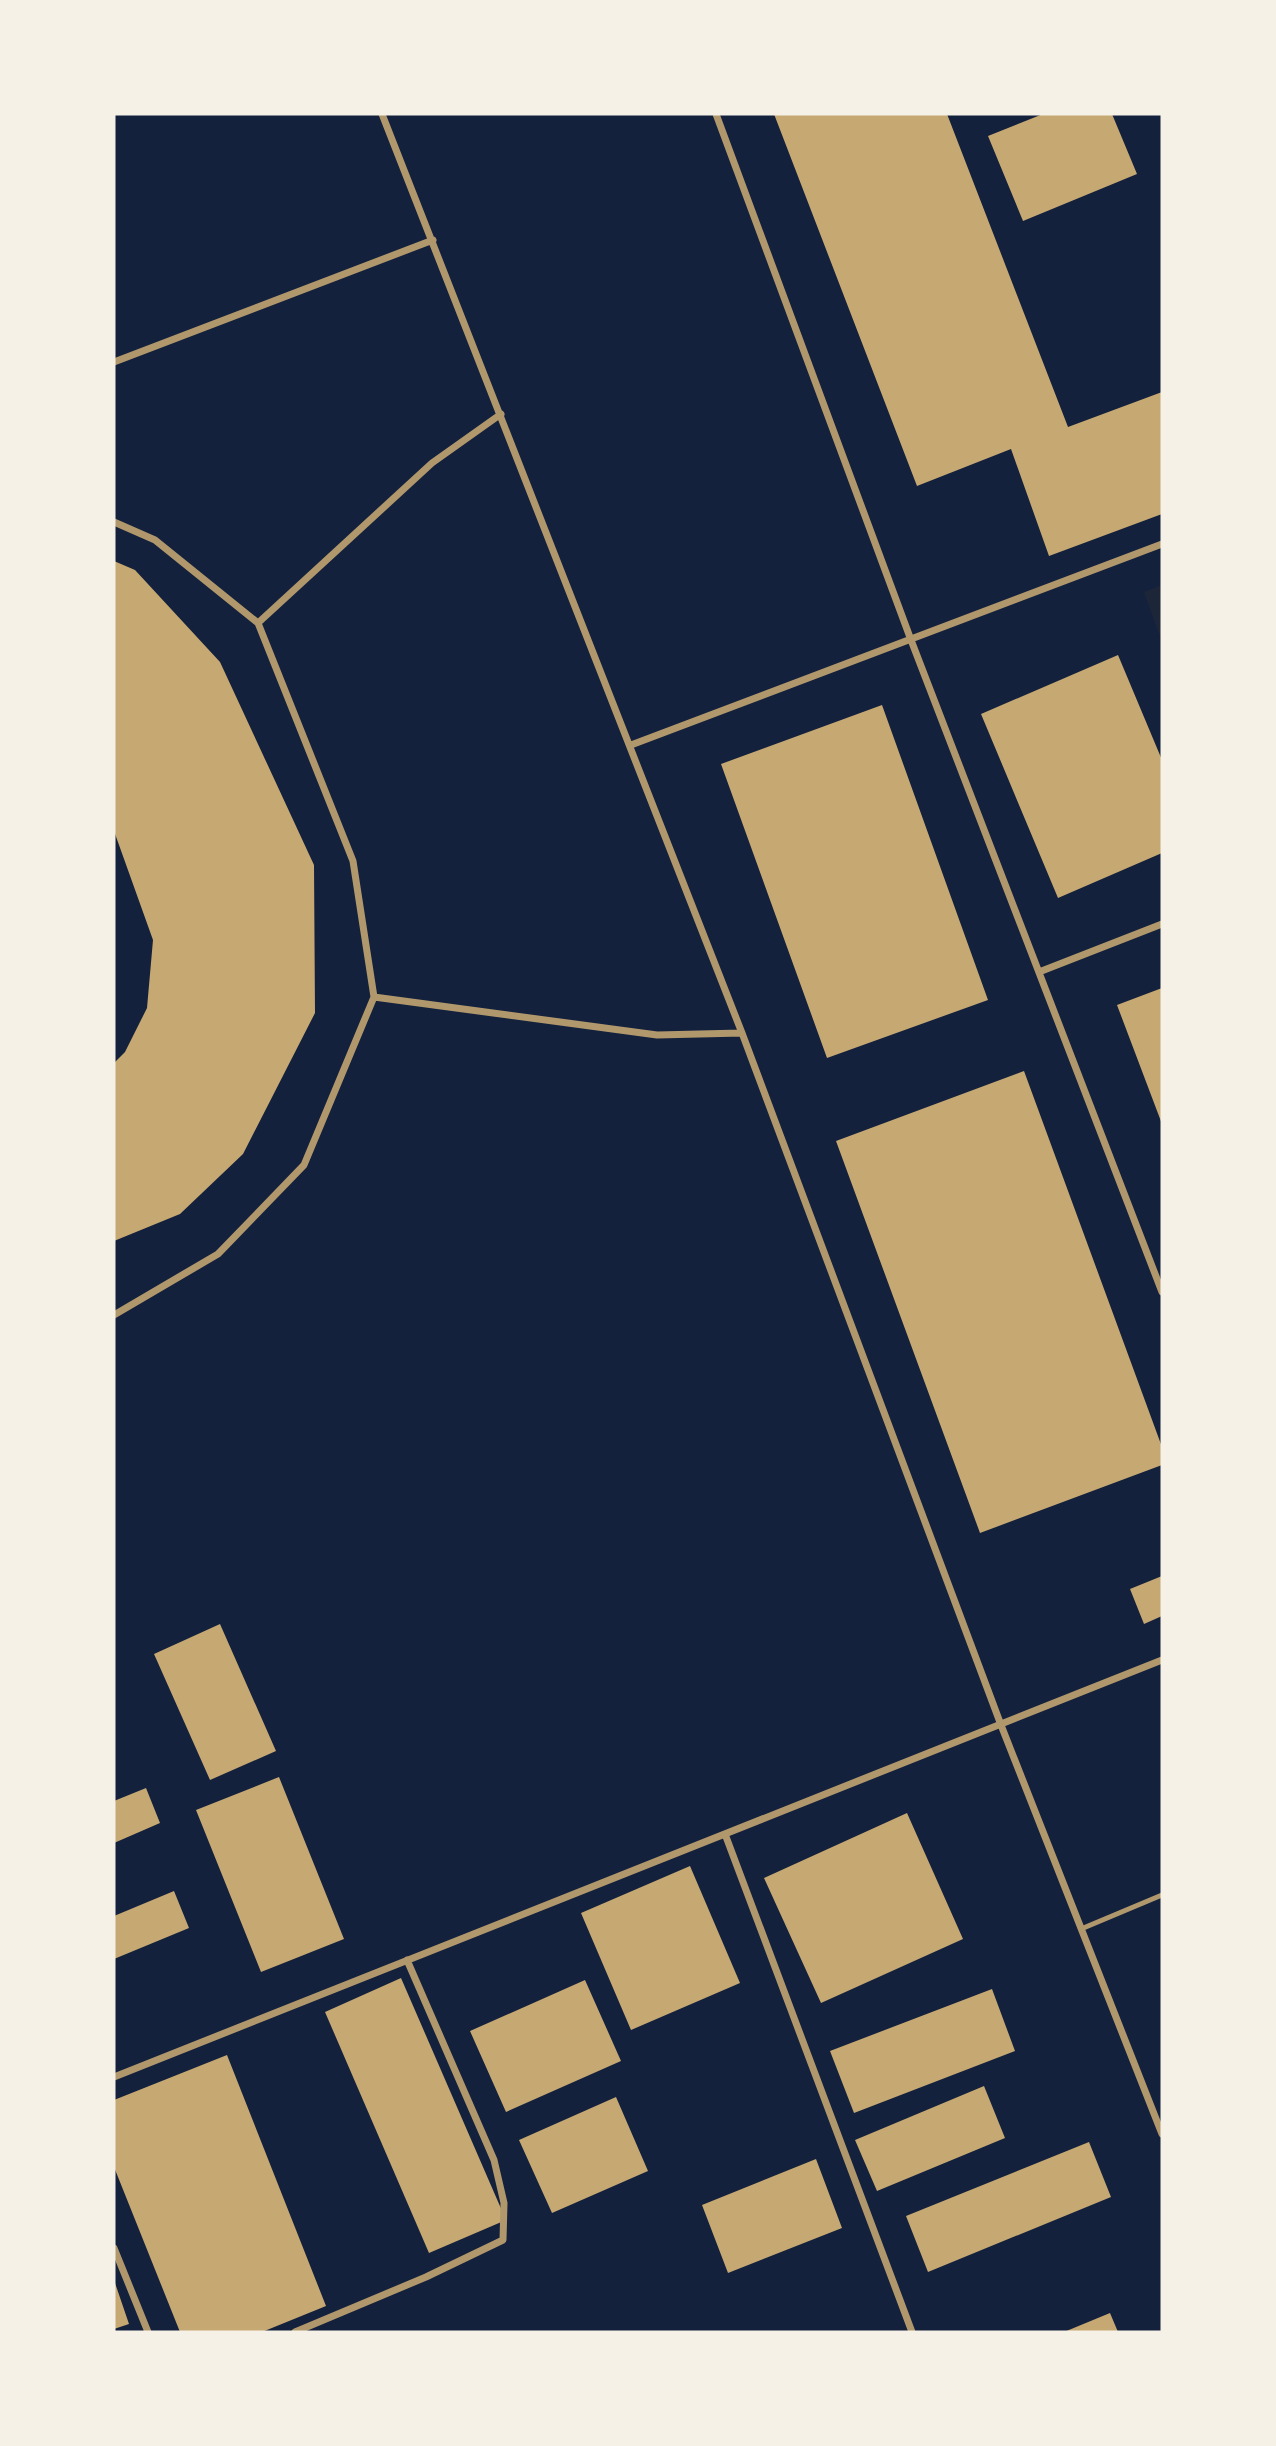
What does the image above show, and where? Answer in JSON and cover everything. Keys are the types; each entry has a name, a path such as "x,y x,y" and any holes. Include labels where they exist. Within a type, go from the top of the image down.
{"street":[{"path":"382,114 742,1032 1001,1725 1162,2134"},
{"path":"716,114 911,640 1162,1292"},
{"path":"114,362 433,240"},
{"path":"258,623 432,463 501,414"},
{"path":"114,522 155,540 258,623 353,861 374,997 304,1165 218,1254 114,1315"},
{"path":"631,745 1162,544"},
{"path":"1039,972 1162,924"},
{"path":"374,997 657,1035 742,1032"},
{"path":"114,2077 1162,1660"},
{"path":"725,1834 912,2332"},
{"path":"295,2332 426,2277 503,2239 504,2203 494,2160 408,1960"},
{"path":"114,2248 148,2332"}],"lane":[{"path":"1081,1929 1162,1895"}],"shaded area":[{"path":"1162,585 1162,642 1144,592"}],"building":[{"path":"774,114 947,114 1068,427 1162,392 1162,514 1049,556 1011,449 917,486"},
{"path":"1043,114 1112,114 1137,174 1023,221 988,136"},
{"path":"114,561 135,570 220,662 314,865 315,1013 243,1154 180,1214 114,1241 114,1063 125,1052 147,1008 153,940 114,831"},
{"path":"1118,655 1162,760 1162,853 1058,898 981,714"},
{"path":"882,705 988,1000 827,1058 721,764"},
{"path":"1162,988 1162,1124 1117,1005"},
{"path":"1024,1071 1162,1447 1162,1465 980,1533 836,1141"},
{"path":"1162,1576 1162,1616 1144,1624 1130,1589"},
{"path":"220,1624 276,1751 210,1780 154,1654"},
{"path":"279,1777 344,1939 261,1972 196,1810"},
{"path":"146,1788 160,1823 114,1843 114,1801"},
{"path":"907,1813 963,1939 821,2003 764,1878"},
{"path":"690,1866 740,1983 631,2030 581,1913"},
{"path":"174,1891 189,1928 114,1959 114,1916"},
{"path":"401,1978 506,2220 429,2253 325,2012"},
{"path":"585,1980 621,2061 506,2112 470,2031"},
{"path":"992,1989 1015,2051 854,2113 830,2051"},
{"path":"227,2055 326,2306 262,2332 180,2332 114,2167 114,2100"},
{"path":"984,2086 1005,2138 877,2191 855,2140"},
{"path":"616,2097 648,2171 552,2213 519,2140"},
{"path":"1089,2142 1111,2197 928,2272 906,2216"},
{"path":"816,2159 842,2228 728,2273 702,2205"},
{"path":"114,2280 129,2324 114,2329"},
{"path":"1110,2313 1118,2332 1064,2332"}]}
